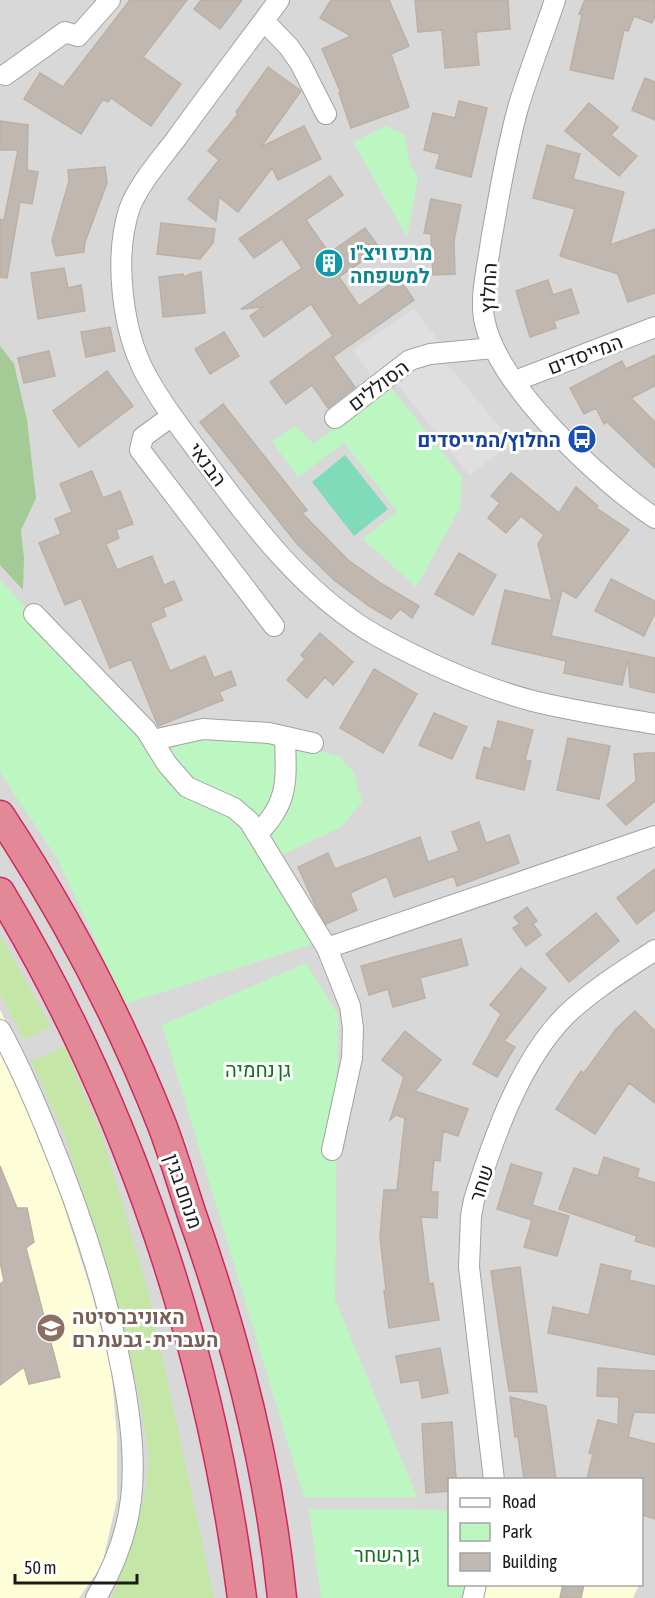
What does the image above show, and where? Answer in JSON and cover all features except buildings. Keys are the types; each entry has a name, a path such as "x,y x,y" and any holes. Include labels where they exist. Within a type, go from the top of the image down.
{"highway":[{"name":"מנחם בגין","path":"0,815 49,892 72,935 139,1069 163,1127 213,1275 247,1392 268,1495 282,1598"},
{"name":"מנחם בגין","path":"0,892 44,970 108,1104 130,1156 171,1273 203,1389 221,1470 235,1542 242,1598"}],"street":[{"path":"5,75 65,32 78,36 110,0"},
{"name":"הבנאי","path":"279,0 148,176 130,208 121,244 123,285 129,331 145,373 172,416 248,518 296,572 337,608 376,635 445,668 491,687 534,701 655,724"},
{"name":"החלוץ","path":"555,0 518,107 502,176 485,280 484,317 493,348 548,424 618,491 655,518"},
{"path":"264,21 289,46 326,114"},
{"name":"המייסדים","path":"515,381 655,327"},
{"name":"הסוללים","path":"335,418 410,360 430,354 493,348"},
{"path":"172,416 143,436 140,450 274,626"},
{"path":"34,614 146,730 167,764 188,787 234,808 249,821 327,948 350,1006 353,1029 351,1058 332,1150"},
{"path":"153,741 203,729 269,734 313,743"},
{"path":"257,834 273,819 281,800 286,777 285,737"},
{"path":"327,948 655,836"},
{"name":"שחר","path":"494,1478 469,1267 471,1216 474,1200 509,1107 541,1046 574,1008 655,950"},
{"path":"0,1030 16,1059 57,1155 83,1225 106,1299 127,1396 132,1464 131,1499 113,1562 96,1598"}],"shaded area":[{"path":"0,0 655,0 655,1598 0,1598"},
{"path":"414,308 444,348 374,380 353,350"},
{"path":"0,346 14,364 27,420 36,498 21,530 24,559 23,590 0,565"},
{"path":"434,363 449,366 513,443 469,475 394,380 409,371"},
{"name":"האוניברסיטה העברית - גבעת רם","path":"0,1010 20,1050 7,1054 61,1197 91,1291 111,1366 117,1438 117,1499 102,1565 79,1598 0,1598"},
{"path":"487,1586 639,1586 633,1598 483,1598"}],"green space":[{"path":"386,126 405,135 410,166 418,176 407,237 353,142"},
{"path":"389,385 462,477 460,508 416,587 363,539 397,511 344,443 298,477 272,441 295,426 314,444"},
{"path":"345,455 388,509 354,536 312,482"},
{"path":"0,580 140,732 246,832 313,944 125,1004 57,858 0,772"},
{"path":"267,737 340,757 354,773 362,802 341,827 282,855 254,815 193,782 171,762 171,745 194,738"},
{"path":"0,935 51,1026 24,1040 0,993"},
{"name":"גן נחמיה","path":"306,963 338,1015 335,1300 417,1497 304,1497 162,1025"},
{"path":"65,1047 103,1139 148,1290 214,1598 112,1598 145,1494 149,1458 140,1400 123,1322 65,1136 31,1061"},
{"name":"גן השחר","path":"309,1509 448,1510 448,1586 465,1586 461,1598 321,1598"}],"place":[{"name":"מרכז ויצ\"ו למשפחה","path":"329,263"},
{"name":"החלוץ/המייסדים","path":"582,439"},
{"name":"האוניברסיטה העברית - גבעת רם","path":"51,1328"}]}
